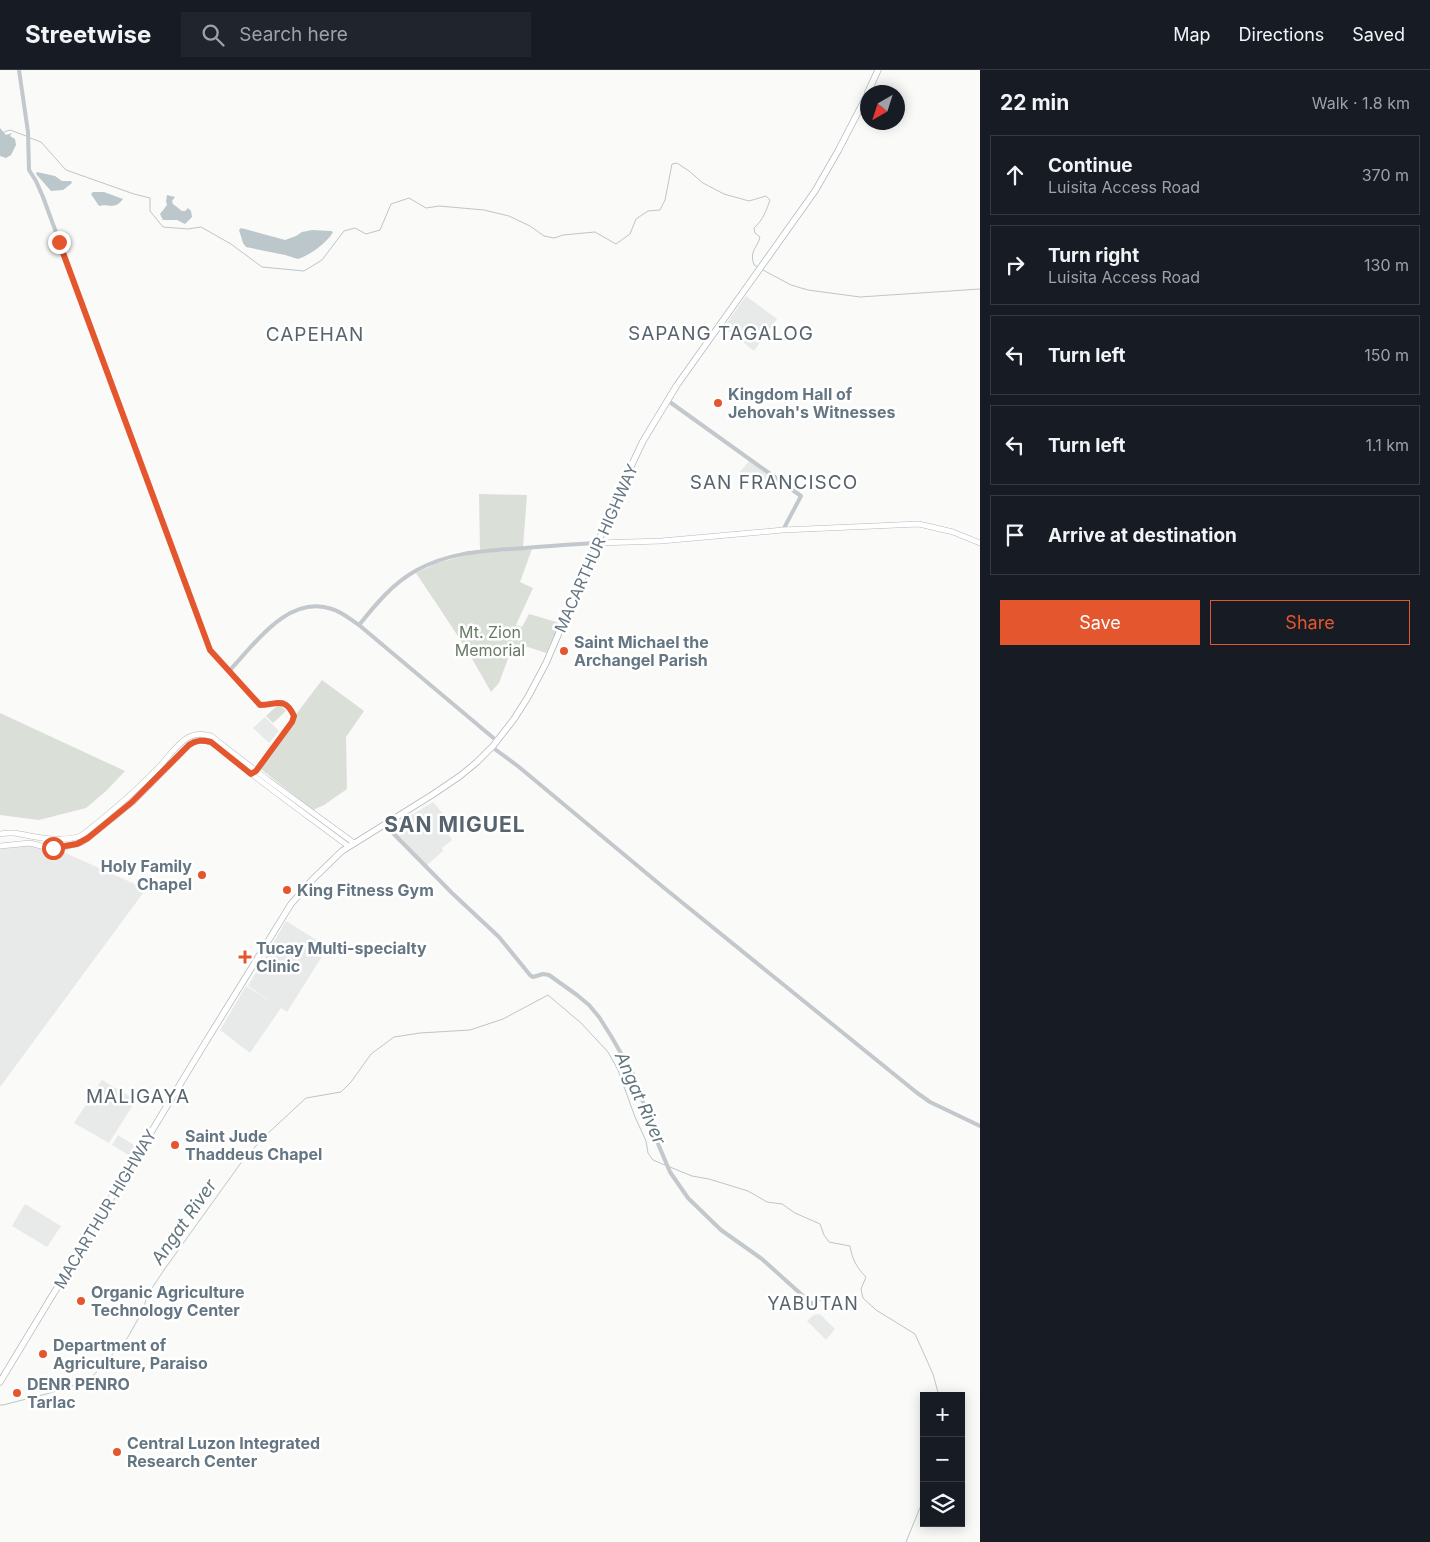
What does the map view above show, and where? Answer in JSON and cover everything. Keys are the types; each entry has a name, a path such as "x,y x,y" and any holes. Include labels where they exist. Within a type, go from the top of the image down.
{"highway":[{"name":"MACARTHUR HIGHWAY","path":"871,85 878,70"},
{"name":"MACARTHUR HIGHWAY","path":"0,1382 291,904 329,862 348,846 460,776 494,744 514,719 538,679 643,441 667,400 819,185 860,109"}],"main road":[{"path":"598,543 661,541 784,530 919,524 953,532 980,544"},
{"path":"0,834 13,832 45,839 81,836 123,801 181,743 189,737 200,734 211,736 253,772 348,846"},
{"path":"0,846 30,843 60,848 83,842 132,802 189,745 205,740 211,742 354,843"}],"street":[{"path":"20,70 29,139 29,170 43,197 210,650 260,705 283,702 292,711 294,716 292,722 253,772"},
{"path":"667,400 801,496 784,530"},
{"path":"359,625 391,588 416,570 456,554 598,543"},
{"path":"229,671 269,629 294,610 325,607 335,610 359,625 519,767 663,887 916,1092 930,1102 980,1126"},
{"path":"384,824 452,893 500,937 530,975 533,977 543,974 549,976 577,994 594,1011 612,1036 637,1082 648,1120 664,1158 688,1198 721,1230 762,1258 812,1304 824,1296"}],"shaded area":[{"path":"0,128 6,135 12,133 10,136 15,139 16,145 11,155 6,158 0,156"},
{"path":"37,172 55,176 62,181 71,181 72,183 63,190 51,191 36,174"},
{"path":"93,192 104,192 123,199 114,206 99,206 91,194"},
{"path":"167,195 175,197 172,201 173,204 182,211 188,208 191,211 192,217 185,224 177,220 163,220 160,214 167,205"},
{"path":"241,228 285,240 302,232 312,230 333,232 318,248 298,259 246,247 239,230"},
{"path":"746,296 777,319 754,351 724,327"},
{"path":"749,461 773,479 768,487 756,485 740,472"},
{"path":"265,717 279,731 269,743 253,728"},
{"path":"433,802 455,828 449,835 452,840 427,865 390,828"},
{"path":"31,844 48,850 61,851 146,889 0,1087 0,849"},
{"path":"286,921 328,947 287,1012 281,1008 250,1053 220,1030 246,986 275,1004 248,986"},
{"path":"102,1080 136,1100 109,1143 74,1123"},
{"path":"118,1135 137,1147 132,1157 112,1145"},
{"path":"25,1204 61,1226 47,1247 12,1226"},
{"path":"820,1314 835,1329 826,1340 807,1321 814,1315"}],"green space":[{"path":"479,494 527,495 523,547 480,550"},
{"name":"Mt. Zion Memorial","path":"532,549 520,582 533,588 516,625 522,627 529,614 560,623 546,653 522,645 517,647 509,656 499,683 491,692 416,573 437,563 471,554"},
{"path":"322,680 364,711 346,737 347,789 324,805 313,810 257,766"},
{"path":"279,704 286,711 273,723 266,716"},
{"path":"0,713 125,771 86,808 39,820 0,815"}],"waterway":[{"path":"4,132 10,130 26,136"},
{"path":"30,138 41,142 66,170 150,198 150,211 163,227 188,229 201,227 231,244 262,267 304,271 322,260 344,231 355,228 366,234 380,230 391,204 409,198 426,208 439,206 484,210 509,216 530,226 544,236 554,238 563,235 595,232 616,244 630,234 636,219 648,211 660,210 665,200 672,164 677,163 703,183 724,194 749,201 766,196 770,200 766,212 754,228 755,233 760,237 752,256 754,265 758,267"},
{"path":"761,269 791,285 808,290 860,297 980,289"},
{"name":"Angat River","path":"0,1405 50,1393 91,1378 128,1337 142,1312 148,1294 243,1160 265,1136 306,1098 341,1092 351,1082 371,1054 394,1037 420,1033 470,1030 503,1019 548,995 581,1023 608,1052 618,1070 646,1141 648,1153 653,1160 667,1166"},
{"name":"Angat River","path":"670,1167 692,1176 709,1179 748,1191 767,1202 782,1204 795,1213 820,1224 829,1242 850,1246 855,1263 866,1277 861,1289 863,1298 876,1310 915,1334 933,1374 938,1392"},
{"name":"Angat River","path":"906,1542 920,1508"}],"place":[{"name":"Kingdom Hall of Jehovah's Witnesses","path":"718,403"},
{"name":"Saint Michael the Archangel Parish","path":"564,651"},
{"name":"Holy Family Chapel","path":"202,875"},
{"name":"King Fitness Gym","path":"287,890"},
{"name":"Tucay Multi-specialty Clinic","path":"245,957"},
{"name":"Saint Jude Thaddeus Chapel","path":"175,1145"},
{"name":"Organic Agriculture Technology Center","path":"81,1301"},
{"name":"Department of Agriculture, Paraiso","path":"43,1354"},
{"name":"DENR PENRO Tarlac","path":"17,1393"},
{"name":"Central Luzon Integrated Research Center","path":"117,1452"}],"district":[{"name":"SAPANG TAGALOG","path":"721,333"},
{"name":"CAPEHAN","path":"315,334"},
{"name":"SAN FRANCISCO","path":"774,482"},
{"name":"SAN MIGUEL","path":"455,825"},
{"name":"MALIGAYA","path":"138,1096"},
{"name":"YABUTAN","path":"813,1304"}],"route":[{"path":"53,848 83,842 132,802 193,742 205,740 211,742 251,774 256,771 294,718 292,711 283,702 260,705 210,650 59,242"}]}
